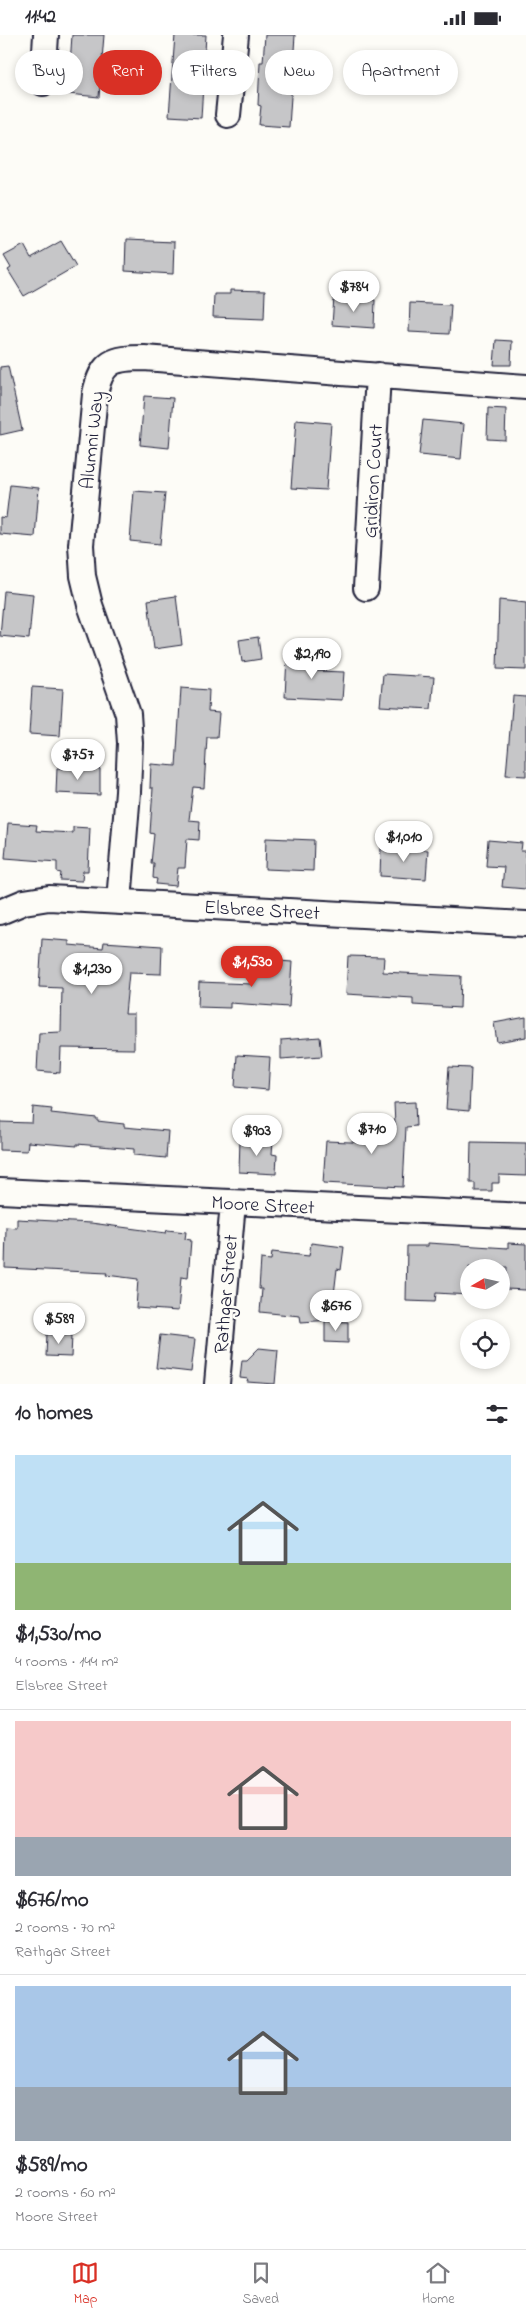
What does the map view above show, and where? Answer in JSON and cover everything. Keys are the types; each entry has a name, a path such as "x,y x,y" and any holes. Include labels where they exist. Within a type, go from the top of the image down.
{"street":[{"path":"45,50 46,35"},
{"path":"228,115 236,35"},
{"name":"Alumni Way","path":"119,901 128,792 130,743 128,713 90,605 83,576 81,545 95,394 98,379 109,363 136,358 526,387"},
{"name":"Gridiron Court","path":"366,588 378,375"},
{"name":"Elsbree Street","path":"0,912 14,905 34,899 119,901 526,924"},
{"name":"Moore Street","path":"0,1191 526,1216"},
{"name":"Rathgar Street","path":"218,1384 233,1203"}],"building":[{"path":"72,35 104,35 103,50 93,50 93,95 99,95 99,97 78,95 83,95 83,50 71,50"},
{"path":"175,35 206,35 205,50 174,50"},
{"path":"265,35 295,35 294,50 265,50 265,95 291,95 289,127 259,125 261,106 258,105 260,62 263,62"},
{"path":"172,76 172,95 202,95 201,118 169,116"},
{"path":"126,240 174,242 173,274 125,271"},
{"path":"61,241 76,266 24,296 8,270 11,268 4,256 24,245 31,258"},
{"path":"230,290 265,291 264,319 213,317 214,294 230,294"},
{"path":"334,297 375,300 374,328 332,325"},
{"path":"410,303 451,305 449,334 409,332"},
{"path":"496,340 512,341 511,365 494,365"},
{"path":"8,366 22,430 0,435 0,367"},
{"path":"144,396 173,398 169,448 140,445"},
{"path":"488,408 506,409 505,440 487,439"},
{"path":"296,420 331,423 326,490 291,488"},
{"path":"423,420 464,424 461,459 419,455"},
{"path":"10,485 39,488 35,537 0,534 0,517 6,518"},
{"path":"134,491 165,493 160,544 130,541"},
{"path":"4,591 33,594 29,639 0,636"},
{"path":"176,596 182,645 154,649 148,600"},
{"path":"499,600 526,603 526,670 497,669"},
{"path":"258,637 261,659 242,662 239,640"},
{"path":"287,656 318,658 317,671 344,672 342,700 285,697"},
{"path":"383,674 434,677 431,709 380,706"},
{"path":"32,687 63,689 60,736 29,734"},
{"path":"181,688 209,690 208,712 219,713 217,737 207,737 204,788 193,787 189,820 200,821 199,840 187,839 185,868 178,868 176,886 156,884 157,879 153,878 154,863 151,863 154,834 150,833 153,788 150,788 151,764 176,766"},
{"path":"513,696 526,697 526,776 506,775"},
{"path":"57,768 100,769 100,795 56,793"},
{"path":"8,823 37,825 36,831 73,833 73,827 90,828 88,871 83,871 82,881 60,880 61,873 57,872 57,862 5,858"},
{"path":"266,838 314,840 313,871 265,869"},
{"path":"488,840 522,843 521,851 526,851 526,889 502,887 504,867 486,866"},
{"path":"381,847 428,850 426,879 380,876"},
{"path":"42,939 69,941 69,945 103,948 104,942 162,946 161,974 129,973 125,1014 134,1014 134,1049 61,1048 60,1073 37,1071 39,1033 61,1032 62,988 39,987"},
{"path":"348,956 384,957 383,972 461,976 460,1008 413,1005 413,998 346,994"},
{"path":"254,959 292,962 289,1007 230,1003 230,1008 198,1007 199,982 252,984"},
{"path":"526,1017 526,1037 497,1042 494,1023"},
{"path":"320,1037 322,1056 281,1059 281,1040"},
{"path":"237,1055 270,1057 268,1090 235,1087"},
{"path":"449,1067 471,1068 469,1111 446,1109"},
{"path":"415,1102 416,1126 406,1127 403,1187 323,1183 326,1141 375,1143 375,1137 381,1137 381,1125 395,1126 394,1103"},
{"path":"33,1107 52,1109 51,1113 97,1118 97,1121 124,1124 124,1127 168,1131 166,1158 134,1155 134,1149 77,1144 77,1146 28,1142 27,1151 0,1150 0,1122 32,1123"},
{"path":"240,1139 273,1141 272,1154 277,1155 276,1174 239,1172"},
{"path":"471,1142 526,1143 526,1176 499,1175 499,1183 492,1183 492,1191 475,1191 475,1183 470,1183"},
{"path":"17,1219 91,1223 166,1233 167,1230 186,1232 185,1239 191,1240 188,1278 181,1277 178,1311 136,1308 138,1279 106,1275 107,1273 5,1268 6,1227 17,1228"},
{"path":"311,1243 344,1247 341,1270 337,1269 331,1320 301,1322 300,1316 260,1312 262,1289 259,1289 261,1259 271,1260 272,1252 309,1256"},
{"path":"428,1243 508,1248 508,1243 526,1244 526,1290 510,1289 510,1259 460,1259 460,1294 436,1293 435,1302 406,1301 407,1246 428,1246"},
{"path":"325,1321 348,1322 348,1343 325,1342"},
{"path":"47,1334 72,1335 71,1357 46,1356"},
{"path":"160,1335 195,1339 191,1372 156,1368"},
{"path":"259,1348 278,1350 275,1384 247,1382 248,1379 240,1378 242,1360 247,1360"}]}
